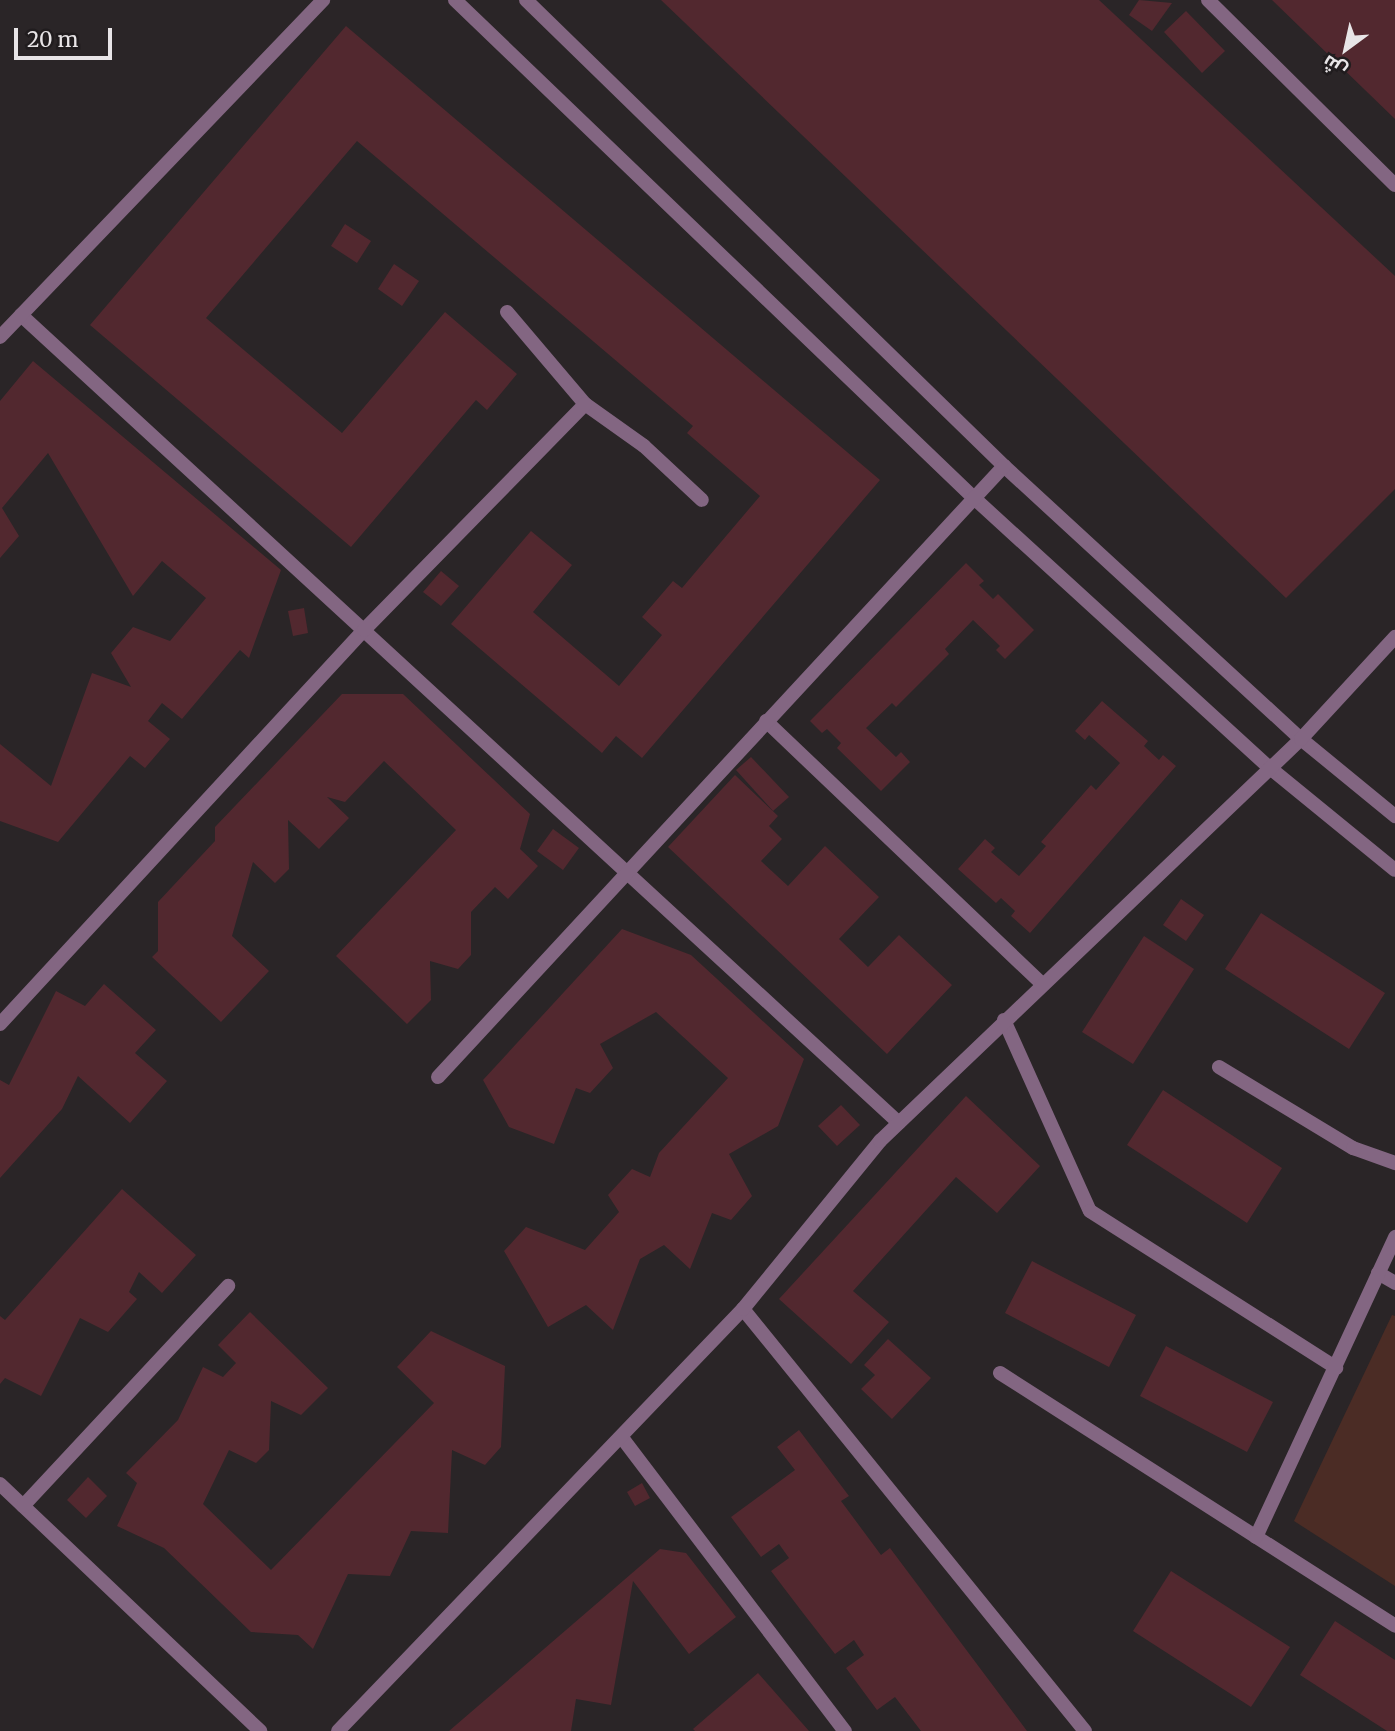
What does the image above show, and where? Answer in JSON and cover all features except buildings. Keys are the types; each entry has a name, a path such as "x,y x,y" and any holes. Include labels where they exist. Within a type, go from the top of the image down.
{"street":[{"path":"0,337 323,0"},
{"path":"455,0 974,498 1270,768 1395,870"},
{"path":"526,0 1004,466 1301,739 1395,816"},
{"path":"1208,0 1395,186"},
{"path":"507,313 585,404 643,446 702,500"},
{"path":"21,315 899,1123"},
{"path":"0,1024 363,630 585,404"},
{"path":"438,1077 1004,466"},
{"path":"338,1731 623,1438 743,1309 899,1123 1301,739 1395,637"},
{"path":"766,722 1042,984"},
{"path":"1004,1020 1090,1211 1336,1368"},
{"path":"1219,1066 1363,1153 1395,1163"},
{"path":"1256,1537 1395,1237"},
{"path":"1378,1273 1395,1283"},
{"path":"23,1506 228,1286"},
{"path":"743,1309 1086,1731"},
{"path":"1000,1373 1395,1626"},
{"path":"623,1438 845,1731"},
{"path":"0,1484 260,1731"}],"shaded area":[{"path":"1392,1315 1395,1316 1395,1586 1294,1521"}]}
